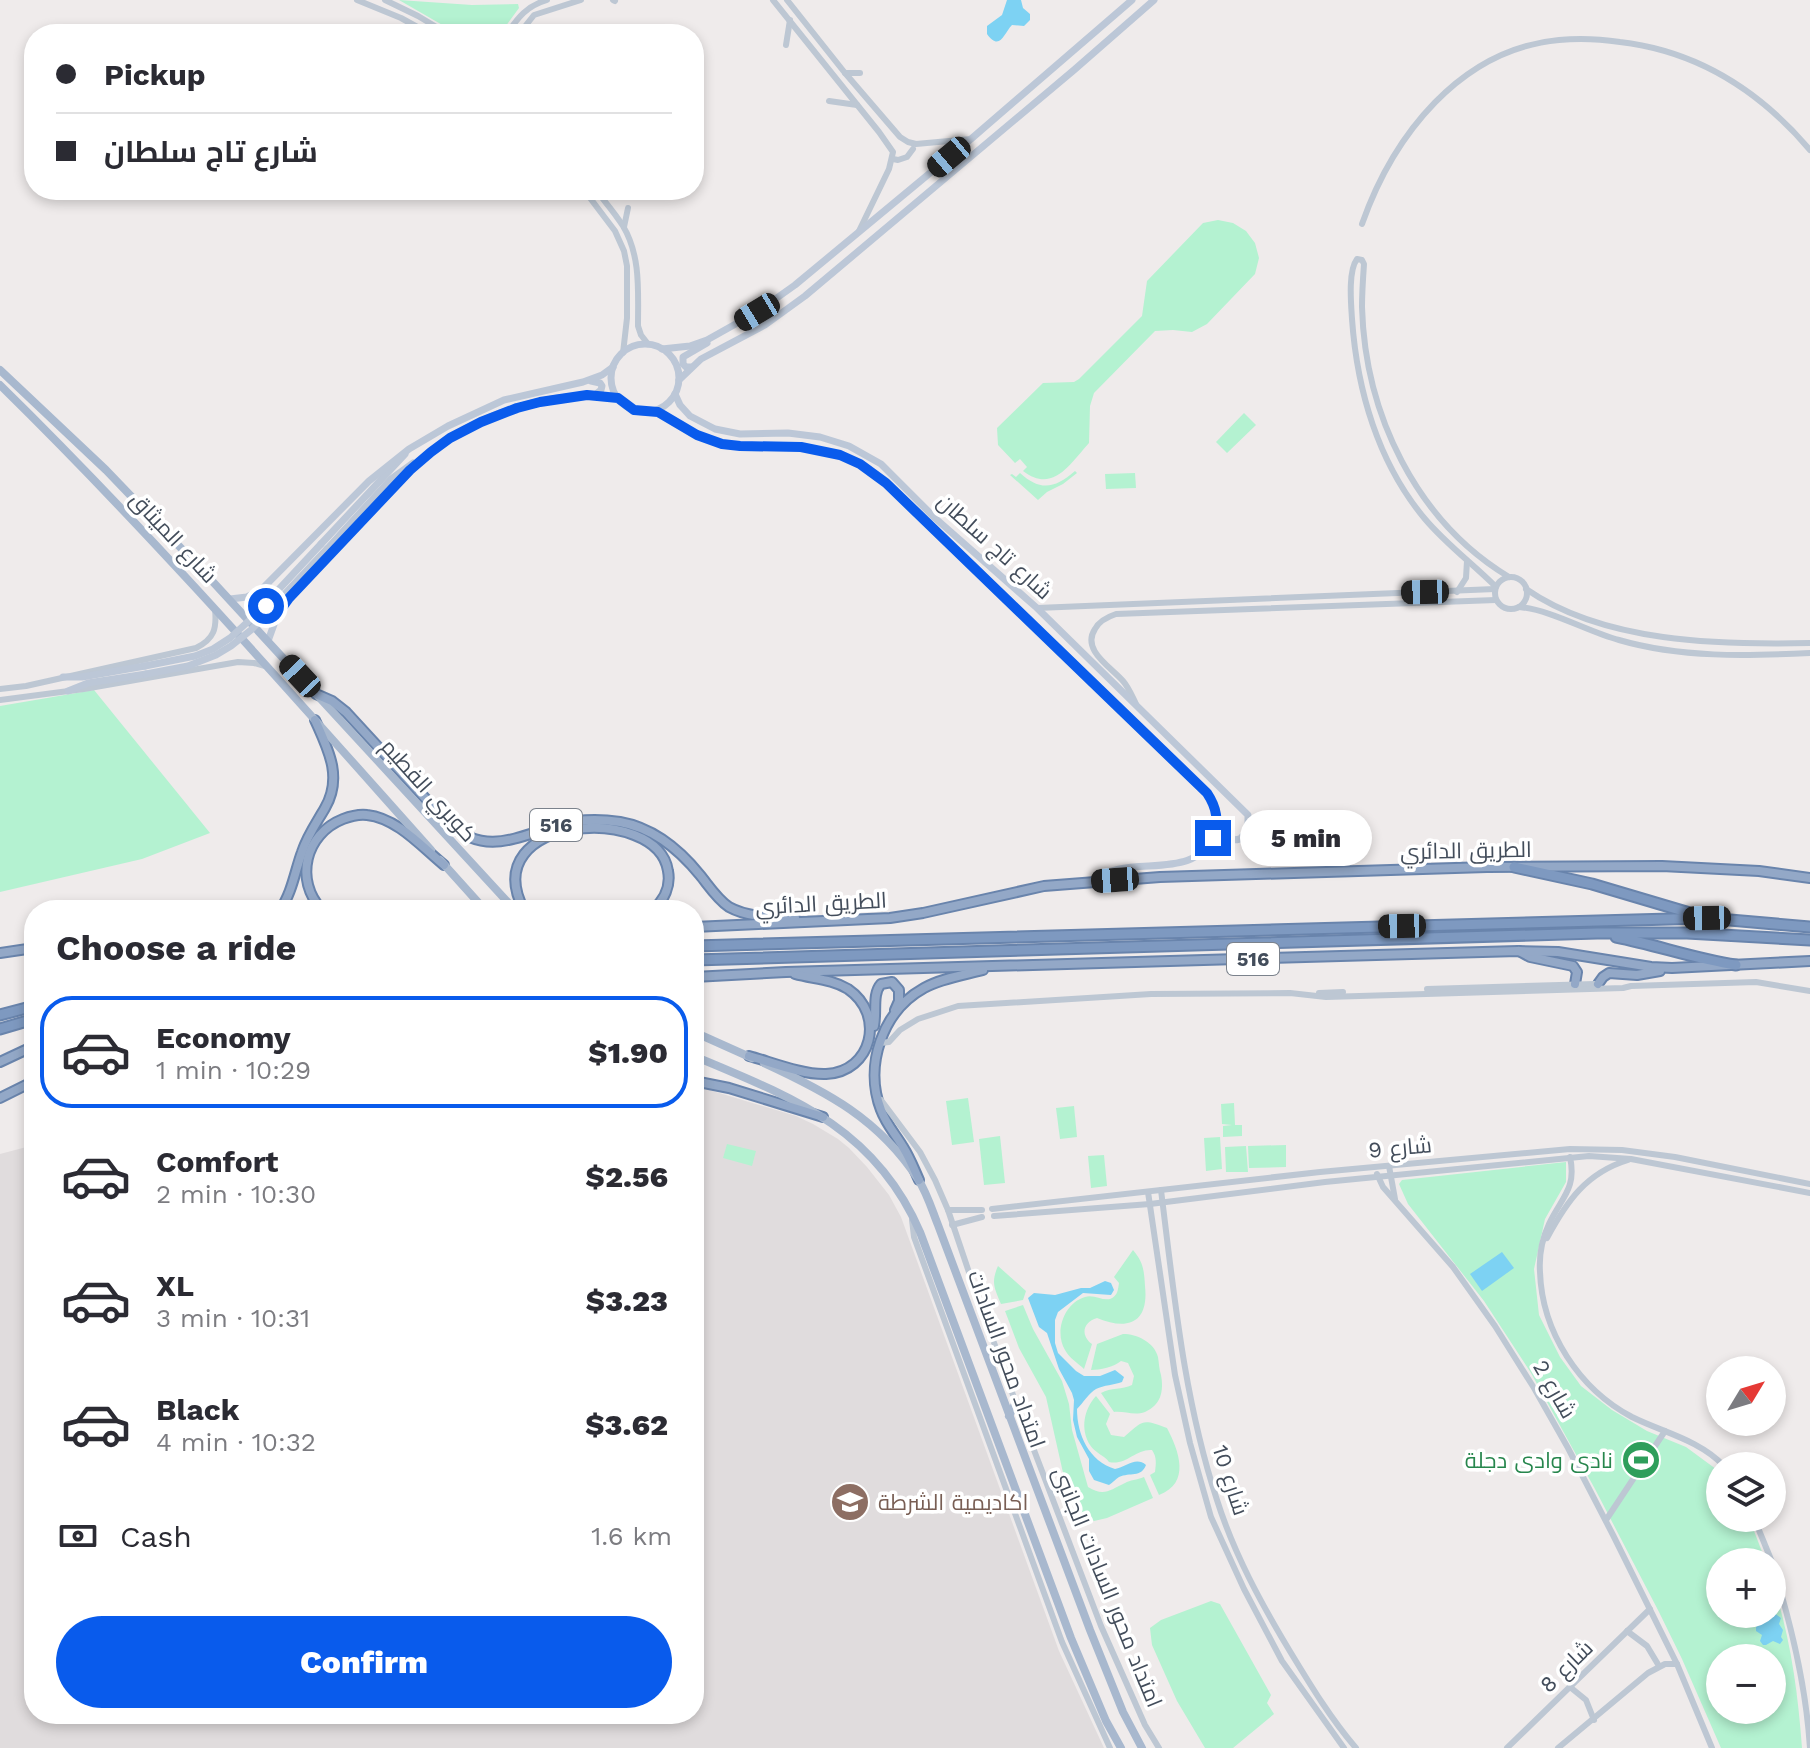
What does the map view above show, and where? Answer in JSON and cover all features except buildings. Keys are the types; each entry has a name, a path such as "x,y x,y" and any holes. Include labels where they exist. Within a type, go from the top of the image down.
{"highway":[{"name":"516","path":"316,694 346,712 449,824 468,837 486,842 503,842 560,824 586,820 631,825 653,833 673,847 722,902 737,911 824,922"},
{"path":"285,900 302,850 332,789 334,774 331,756 315,720"},
{"path":"314,900 306,874 308,857 319,835 350,816 366,814 389,822 444,865"},
{"name":"516","path":"520,900 515,888 517,865 525,851 545,838 571,830 597,828 619,831 649,841 662,854 669,879 661,900"},
{"name":"الطريق الدائري","path":"704,927 885,919 1044,886 1175,876 1662,866 1759,871 1810,878"},
{"name":"516","path":"1514,867 1592,884 1707,918"},
{"name":"الطريق الدائري","path":"704,946 1707,918 1810,927"},
{"name":"516","path":"1597,933 1697,959 1736,965"},
{"name":"516","path":"704,960 1597,933 1687,933 1810,940"},
{"path":"0,953 24,949"},
{"name":"516","path":"704,976 1518,951 1558,952 1672,968 1810,961"},
{"path":"1518,951 1530,957 1573,966 1577,972 1575,984"},
{"name":"516","path":"919,1180 882,1113 875,1087 875,1063 880,1043 894,1014 915,993 934,983 1000,965"},
{"path":"1598,984 1609,973 1637,975 1672,968"},
{"name":"516","path":"786,972 834,982 847,988 866,1009 871,1022 871,1035"},
{"path":"749,1056 814,1074 840,1072 853,1064 866,1048 876,1017 877,987 886,982 896,985 899,990 894,1014"},
{"path":"0,1015 24,1009"},
{"path":"0,1029 24,1022"},
{"path":"0,1062 24,1051"},
{"path":"704,1083 823,1117"},
{"path":"0,1098 24,1086"}],"main road":[{"path":"691,367 684,366 683,357 778,298 971,139 1132,0"},
{"path":"268,641 289,598 420,460 450,438 502,413 540,402 595,395 618,398 634,410 654,411 666,405 675,394 679,380 691,367 765,325 805,296 1154,0"},
{"path":"662,349 690,346 715,336"},
{"path":"230,599 247,597 261,590 369,481 409,449 448,426 504,400 589,380 613,367 623,353 635,346 648,344 670,355 679,380"},
{"path":"613,367 612,383 618,398"},
{"name":"شارع الميثاق","path":"0,370 106,470 316,694"},
{"path":"589,380 602,386 595,395"},
{"name":"شارع الميثاق","path":"0,385 105,489 315,720"},
{"path":"675,394 682,408"},
{"path":"671,419 671,409 677,406 682,408"},
{"name":"شارع تاج سلطان","path":"654,411 697,435 722,444 819,449 850,459 874,473 1207,793 1215,807 1223,836 1237,840 1247,833 1248,815 1037,608 935,518 888,470 866,455 839,443 809,435 723,431 695,420 682,408"},
{"path":"324,546 409,449"},
{"path":"68,691 82,684 195,656 230,638 391,479 420,460"},
{"path":"261,590 266,606 281,609"},
{"path":"63,677 145,670"},
{"name":"كوبري الفطيم","path":"316,694 506,900"},
{"name":"كوبري الفطيم","path":"315,720 476,900"},
{"path":"1093,881 1116,868 1172,865 1194,857 1213,838 1217,823"},
{"path":"704,1036 749,1056"},
{"name":"امتداد محور السادات","path":"749,1056 809,1084 851,1109 888,1141 919,1180 1090,1630 1123,1712 1142,1748"},
{"name":"امتداد محور السادات","path":"704,1060 788,1096 823,1117 858,1143 901,1193 912,1212 1071,1638 1106,1721 1121,1748"},
{"path":"1009,1416 1016,1402"},
{"path":"1090,1630 1101,1626"}],"street":[{"path":"357,0 411,24"},
{"path":"382,9 385,0 431,24"},
{"path":"514,24 522,13 547,0"},
{"path":"527,24 534,15 560,3 581,0"},
{"path":"773,0 893,152 893,159 859,231"},
{"path":"787,0 903,143 913,149"},
{"path":"786,45 790,20"},
{"path":"1362,224 1395,152 1444,93 1471,71 1495,58 1545,42 1585,39 1620,42 1686,57 1719,72 1749,92 1777,115 1810,150"},
{"path":"845,73 860,73"},
{"path":"829,101 857,105"},
{"path":"879,132 889,125"},
{"path":"897,134 911,143 971,139"},
{"path":"893,159 903,160 913,149 929,143"},
{"path":"592,200 619,238 624,251 627,266 623,353"},
{"path":"603,200 631,242 635,258 639,331 648,344"},
{"path":"624,227 628,208"},
{"path":"603,214 610,209"},
{"path":"1810,643 1684,641 1610,625 1546,602 1526,589 1519,579 1509,577 1476,554 1438,516 1414,484 1383,420 1371,378 1364,336 1364,265 1362,260 1357,259 1353,264 1352,278 1353,336 1360,380 1373,423 1391,466 1414,504 1436,531 1495,588 1496,600 1501,606 1539,610 1590,631 1664,650 1708,655 1810,653"},
{"path":"626,307 638,307"},
{"path":"1457,592 1466,578 1467,561"},
{"path":"1037,608 1457,592 1495,588 1501,580 1509,577"},
{"path":"1519,607 1526,599 1526,589"},
{"path":"1137,707 1126,685 1097,655 1091,643 1096,627 1116,614 1496,600"},
{"path":"0,689 188,650 205,643 212,636 216,623 215,609"},
{"path":"212,636 224,646 227,657 225,665"},
{"path":"0,700 249,662 268,667"},
{"path":"1461,991 1575,984 1631,986 1756,982 1810,991"},
{"path":"880,1043 889,1042 900,1030 918,1019 958,1006 1151,994 1316,994 1631,986"},
{"name":"امتداد محور السادات الجانبى","path":"875,1087 882,1103 928,1166 948,1210 1016,1402 1101,1626 1145,1725 1159,1748"},
{"name":"شارع 9","path":"1810,1184 1675,1157 1622,1150 1570,1153 1413,1163 1320,1172 1102,1196 993,1213 1162,1203 1570,1153 1631,1159 1810,1193"},
{"name":"شارع 2","path":"1570,1153 1573,1172 1571,1187 1550,1223 1540,1255 1545,1308 1554,1333 1574,1366 1604,1399 1633,1417 1707,1452"},
{"path":"1674,1167 1675,1157"},
{"name":"شارع 2","path":"1543,1245 1563,1209 1577,1192 1606,1169 1631,1159"},
{"path":"1413,1163 1413,1173"},
{"name":"شارع 2","path":"1389,1166 1395,1199"},
{"path":"1376,1167 1377,1177"},
{"path":"1320,1172 1321,1182"},
{"name":"شارع 2","path":"1377,1177 1453,1267 1495,1326 1568,1448 1677,1664 1712,1748"},
{"path":"1775,1186 1777,1178"},
{"name":"شارع 10","path":"1161,1190 1187,1384 1221,1513 1271,1620 1310,1684 1356,1748"},
{"name":"شارع 10","path":"1148,1192 1175,1375 1211,1517 1282,1661 1344,1748"},
{"path":"1102,1196 1103,1208"},
{"path":"948,1210 982,1214 952,1225"},
{"path":"912,1212 914,1237 1056,1627 1110,1748"},
{"path":"1606,1520 1665,1431"},
{"path":"1786,1608 1794,1640 1810,1748"},
{"name":"شارع 8","path":"1507,1748 1650,1609"},
{"path":"1627,1631 1647,1646 1659,1666"},
{"path":"1558,1748 1659,1666 1677,1664"},
{"path":"1570,1687 1586,1700 1594,1720"}],"shaded area":[{"name":"اكاديمية الشرطة","path":"704,1089 813,1124 849,1148 889,1195 901,1217 1059,1651 1104,1748 0,1748 0,1154 24,1148 24,1724 704,1724"}],"green space":[{"path":"399,0 472,5 518,4 519,8 507,24 441,24"},
{"path":"1218,220 1233,223 1246,231 1255,243 1259,258 1255,274 1207,324 1192,332 1155,331 1094,393 1090,406 1089,443 1060,474 1043,479 1023,471 1027,467 1020,459 1015,463 998,445 997,428 1043,383 1074,382 1079,379 1142,316 1147,281 1203,223"},
{"path":"1244,413 1256,425 1227,453 1216,442"},
{"path":"1075,471 1077,473 1063,484 1038,500 1010,475 1016,477 1020,473 1035,483 1048,486"},
{"path":"1135,473 1136,488 1106,489 1105,474"},
{"path":"94,690 210,833 142,859 0,892 0,706"},
{"path":"968,1098 974,1142 952,1145 946,1101"},
{"path":"1234,1103 1235,1125 1242,1125 1242,1136 1223,1137 1223,1126 1232,1125 1222,1124 1221,1104"},
{"path":"1074,1106 1077,1137 1060,1139 1056,1108"},
{"path":"1000,1136 1005,1183 984,1185 979,1139"},
{"path":"1220,1137 1222,1169 1206,1171 1204,1138"},
{"path":"727,1144 756,1151 752,1166 723,1158"},
{"path":"1286,1145 1286,1167 1249,1168 1248,1146"},
{"path":"1246,1146 1248,1172 1226,1172 1225,1147"},
{"path":"1104,1155 1107,1186 1091,1188 1088,1156"},
{"name":"نادى وادى دجلة","path":"1566,1162 1566,1182 1545,1219 1534,1269 1539,1315 1560,1357 1581,1386 1612,1410 1647,1431 1686,1447 1706,1462 1706,1532 1754,1532 1761,1548 1706,1548 1706,1628 1785,1628 1802,1748 1721,1748 1710,1724 1786,1724 1786,1644 1706,1644 1706,1714 1659,1612 1531,1373 1484,1301 1408,1204 1399,1184 1402,1180"},
{"path":"1133,1250 1143,1270 1144,1308 1140,1316 1127,1323 1118,1324 1097,1318 1089,1322 1085,1333 1092,1344 1084,1369 1069,1356 1062,1343 1063,1319 1078,1300 1092,1296 1110,1299 1115,1296 1119,1283 1114,1277"},
{"path":"998,1266 1026,1291 1023,1300 1001,1304 994,1285"},
{"path":"1023,1305 1062,1381 1088,1487 1098,1492 1107,1491 1144,1477 1153,1498 1094,1521 1080,1515 1075,1509 1066,1486 1046,1397 1019,1348 1005,1311"},
{"path":"1123,1334 1144,1340 1153,1347 1158,1357 1162,1381 1160,1397 1155,1406 1141,1413 1114,1412 1101,1393 1132,1385 1134,1376 1128,1363 1121,1361 1107,1368 1091,1370 1097,1344"},
{"path":"1096,1396 1110,1414 1106,1424 1111,1435 1124,1437 1139,1424 1147,1422 1167,1428 1180,1466 1179,1475 1169,1490 1159,1495 1150,1475 1155,1472 1156,1466 1152,1450 1115,1463 1109,1462 1092,1448 1085,1432 1085,1419"},
{"path":"1211,1601 1220,1604 1271,1695 1267,1703 1274,1714 1233,1748 1205,1748 1177,1701 1152,1645 1150,1628 1161,1620"}],"water":[{"path":"1007,0 1021,0 1023,8 1030,14 1030,20 1024,26 1012,25 999,41 995,41 987,34 987,26 1002,15"},
{"path":"1502,1252 1514,1268 1482,1291 1470,1274"},
{"path":"1105,1281 1111,1283 1114,1290 1111,1295 1083,1293 1058,1312 1055,1343 1058,1353 1084,1376 1100,1376 1115,1370 1124,1377 1122,1382 1096,1389 1077,1409 1082,1437 1098,1460 1115,1469 1135,1462 1146,1465 1141,1472 1119,1477 1109,1485 1094,1480 1089,1471 1089,1459 1077,1437 1073,1420 1072,1393 1059,1369 1047,1333 1039,1327 1028,1298 1034,1293 1055,1295 1090,1288"},
{"path":"1756,1628 1782,1628 1783,1640 1780,1644 1773,1641 1762,1644 1762,1635"}],"place":[{"name":"نادى وادى دجلة","path":"1641,1460"},
{"name":"اكاديمية الشرطة","path":"850,1502"}],"route":[{"path":"266,606 281,609 410,470 450,438 481,422 540,402 587,395 618,398 634,410 658,412 691,432 722,444 819,449 850,459 874,473 1207,793 1216,812 1213,838"}]}
